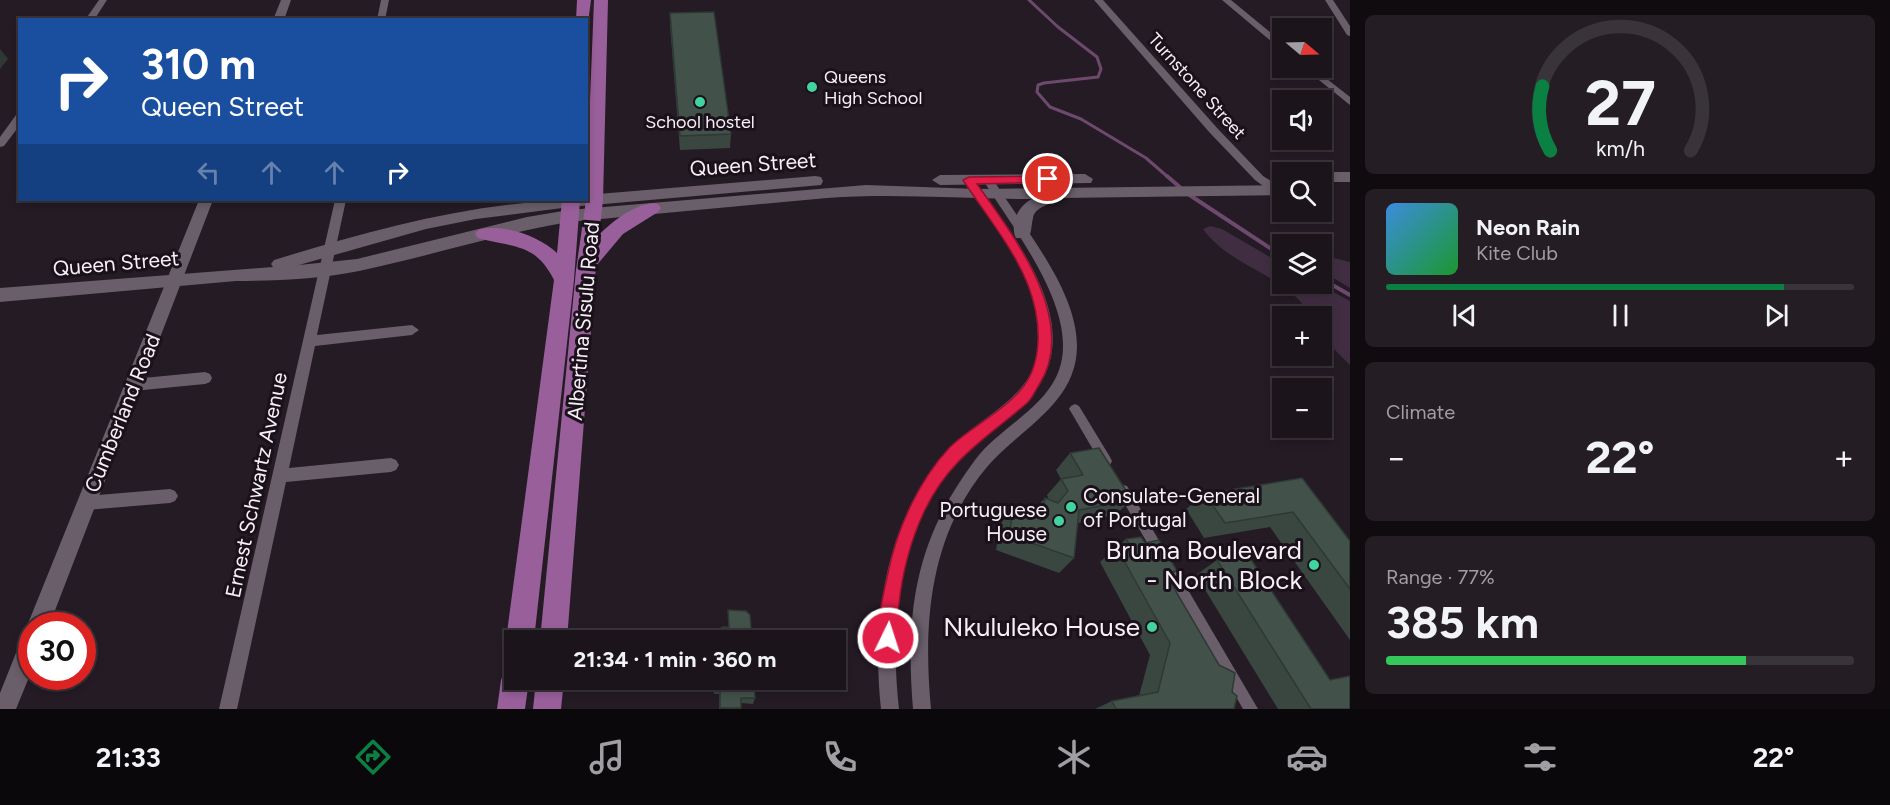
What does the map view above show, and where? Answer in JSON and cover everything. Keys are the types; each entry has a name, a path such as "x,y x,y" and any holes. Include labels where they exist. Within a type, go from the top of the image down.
{"main road":[{"path":"583,18 584,0"},
{"name":"Albertina Sisulu Road","path":"554,630 586,270 594,206 601,0"},
{"path":"1332,177 1350,177"},
{"name":"Queen Street","path":"1213,185 1259,178 1272,183"},
{"name":"Queen Street","path":"236,275 446,218 570,206 652,208 855,191 973,187 988,180 1145,186 1272,186"},
{"name":"Queen Street","path":"594,206 806,182 973,187 997,194 1064,193 1145,186"},
{"path":"1332,190 1350,190"},
{"path":"1022,234 1023,217 1028,209 1040,201 1064,193"},
{"name":"Albertina Sisulu Road","path":"521,630 564,280 570,206"},
{"name":"Queen Street","path":"0,295 236,275 263,275 385,260 527,223 570,206"},
{"path":"586,270 608,235 652,208"},
{"path":"484,234 520,239 540,248 557,265 564,280"},
{"path":"511,709 514,690"},
{"path":"547,709 549,690"}],"street":[{"path":"90,18 103,0"},
{"path":"279,18 286,0"},
{"path":"381,18 385,0"},
{"name":"Turnstone Street","path":"1098,0 1214,132 1259,178"},
{"path":"1227,0 1272,38"},
{"path":"1329,0 1350,33"},
{"path":"1320,78 1350,102"},
{"path":"0,144 18,120"},
{"path":"922,709 919,664 920,620 924,580 938,535 954,503 974,472 1040,409 1060,382 1067,364 1070,332 1066,314 1052,282 988,180"},
{"path":"890,709 887,656 890,603 897,566 917,509 939,473 957,451 1028,393 1039,374 1045,346 1045,324 1034,285 1007,235 973,187"},
{"name":"Cumberland Road","path":"43,612 206,201"},
{"name":"Ernest Schwartz Avenue","path":"228,709 340,201"},
{"path":"310,341 412,330"},
{"path":"133,385 205,378"},
{"path":"1075,409 1251,709"},
{"path":"279,476 391,465"},
{"path":"86,503 170,496"},
{"path":"4,709 18,675"}],"shaded area":[{"path":"1210,226 1222,229 1272,258 1272,279 1228,253 1203,229"},
{"path":"1332,258 1350,262 1350,288 1332,277"},
{"path":"1332,291 1350,301 1350,365 1332,347 1332,306 1304,306 1292,294 1332,294"}],"building":[{"name":"School hostel","path":"714,12 731,134 680,136 670,13"},
{"path":"1099,448 1132,500 1079,510 1074,558 1009,535 1014,507 1042,517 1045,498 1058,503 1068,491 1061,479 1083,475 1070,453"},
{"path":"1302,478 1350,541 1350,589 1293,512 1225,523 1205,494"},
{"path":"1141,537 1145,543 1159,540 1177,571 1165,573 1219,665 1235,673 1232,692 1237,696 1234,709 1116,709 1112,701 1158,692 1170,643 1117,548 1130,545 1126,539"},
{"path":"1248,555 1330,680 1350,676 1350,709 1311,709 1217,560"},
{"path":"728,610 746,611 750,615 751,630 720,630 722,627 729,627"},
{"path":"720,690 755,690 755,698 741,698 741,708 720,708"}],"waterway":[{"path":"1029,0 1058,27 1097,57 1101,69 1098,77 1044,83 1038,85 1037,92 1050,107 1081,119 1146,158 1169,178"},
{"path":"1167,176 1182,189"},
{"path":"1188,194 1272,249"},
{"path":"1332,285 1350,295"}],"place":[{"name":"Queens High School","path":"812,87"},
{"name":"School hostel","path":"700,102"},
{"name":"Consulate-General of Portugal","path":"1071,507"},
{"name":"Portuguese House","path":"1059,521"},
{"name":"Bruma Boulevard - North Block","path":"1314,565"},
{"name":"Nkululeko House","path":"1152,627"}],"route":[{"path":"888,638 890,603 897,566 917,509 944,465 957,451 1024,397 1039,374 1045,346 1045,324 1034,285 1007,235 969,180 1048,179"}]}
